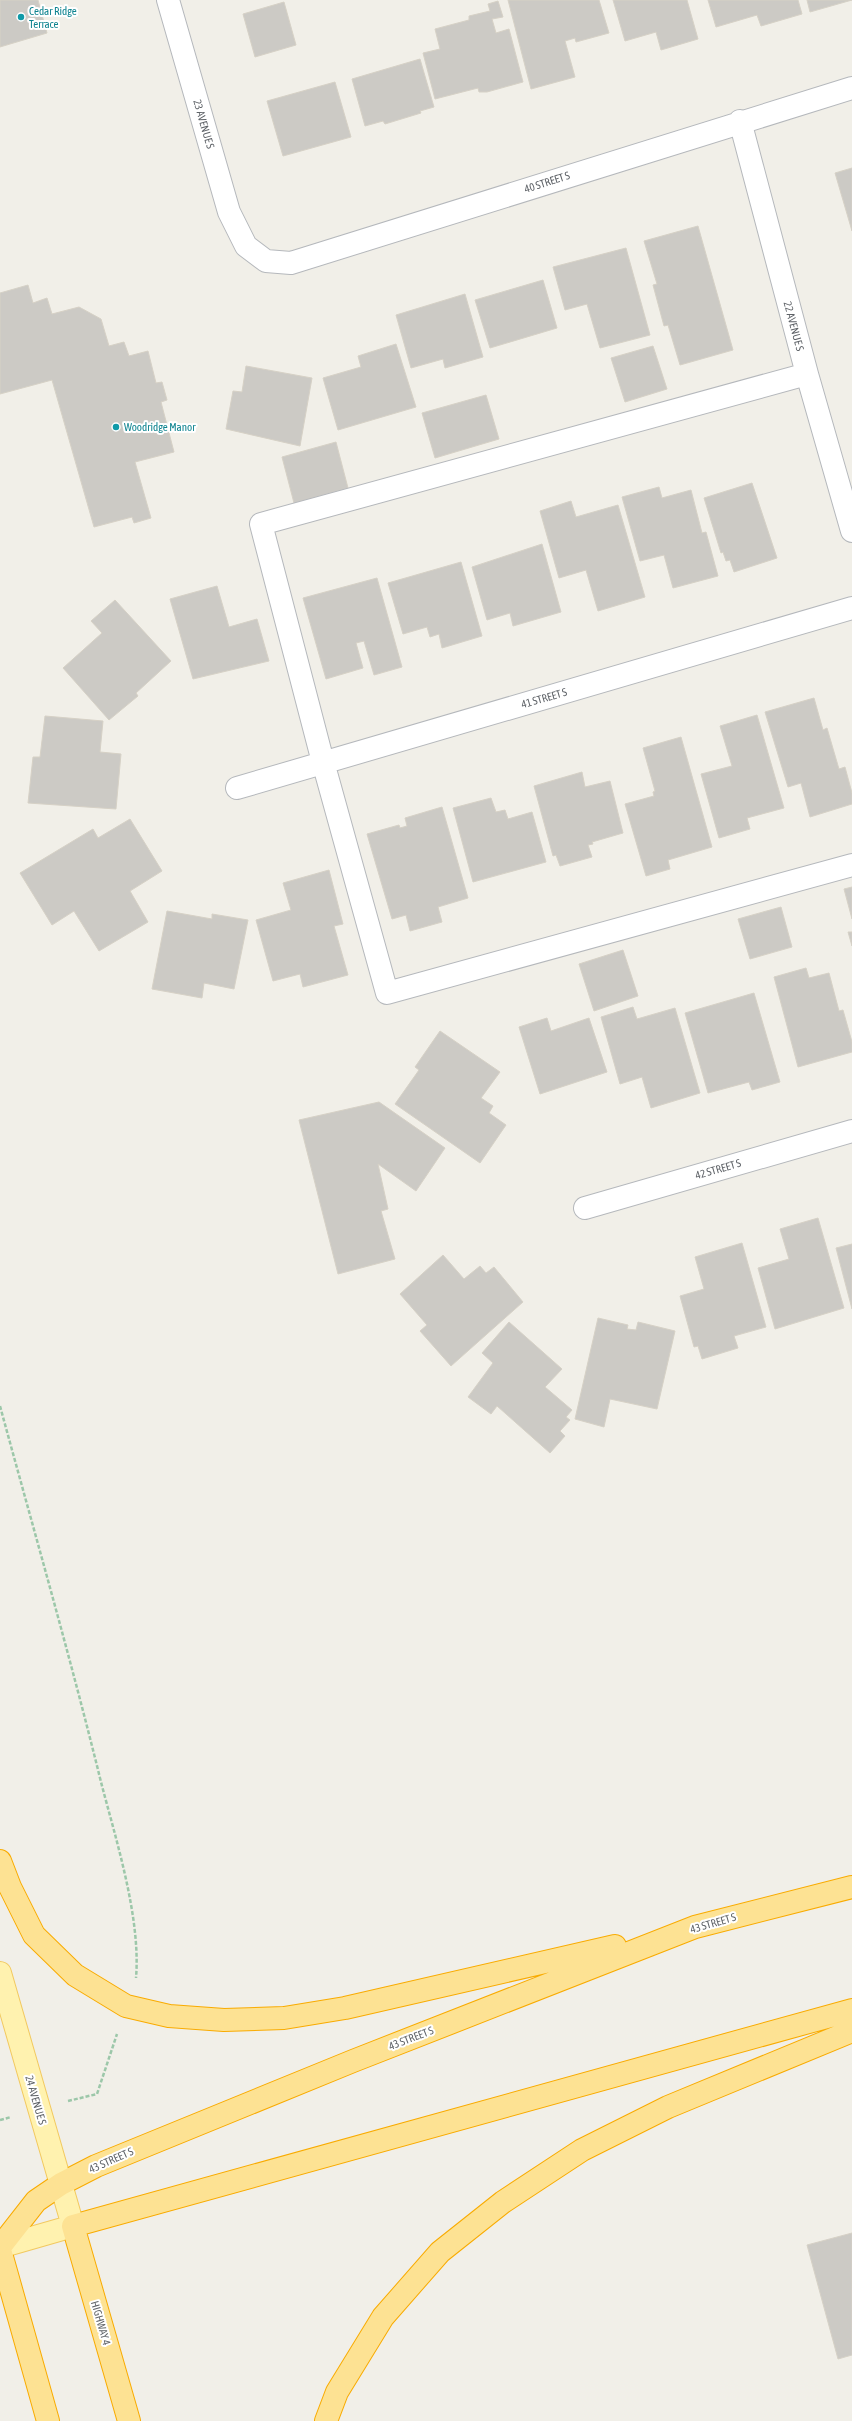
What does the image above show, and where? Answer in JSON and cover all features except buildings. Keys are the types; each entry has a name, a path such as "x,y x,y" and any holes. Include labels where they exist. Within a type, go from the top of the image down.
{"highway":[{"path":"0,1861 10,1887 34,1934 75,1975 126,2006 169,2016 224,2020 284,2018 345,2008 695,1927"},
{"name":"43 STREET S","path":"0,2248 36,2201 61,2184 96,2166 353,2060 695,1927 852,1887"},
{"path":"72,2226 852,2010"},
{"path":"326,2421 337,2392 383,2316 440,2252 503,2202 582,2150 668,2107 852,2031"},
{"name":"HIGHWAY 4","path":"72,2226 129,2421"},
{"path":"0,2248 48,2420"}],"main road":[{"name":"24 AVENUE S","path":"0,1973 72,2226"},
{"path":"0,2248 72,2226"}],"street":[{"name":"23 AVENUE S","path":"168,0 229,212 246,246"},
{"name":"40 STREET S","path":"246,246 266,261 292,263 740,121 852,88"},
{"name":"22 AVENUE S","path":"740,121 807,374 852,531"},
{"path":"807,374 262,524 322,762 387,993 852,865"},
{"name":"41 STREET S","path":"237,788 852,608"},
{"name":"42 STREET S","path":"585,1208 852,1131"}],"path":[{"path":"0,1406 71,1660 126,1880 134,1934 136,1977"},
{"path":"72,2100 97,2094 118,2032"}],"place":[{"name":"Cedar Ridge Terrace","path":"21,17"},
{"name":"Woodridge Manor","path":"116,427"}]}
